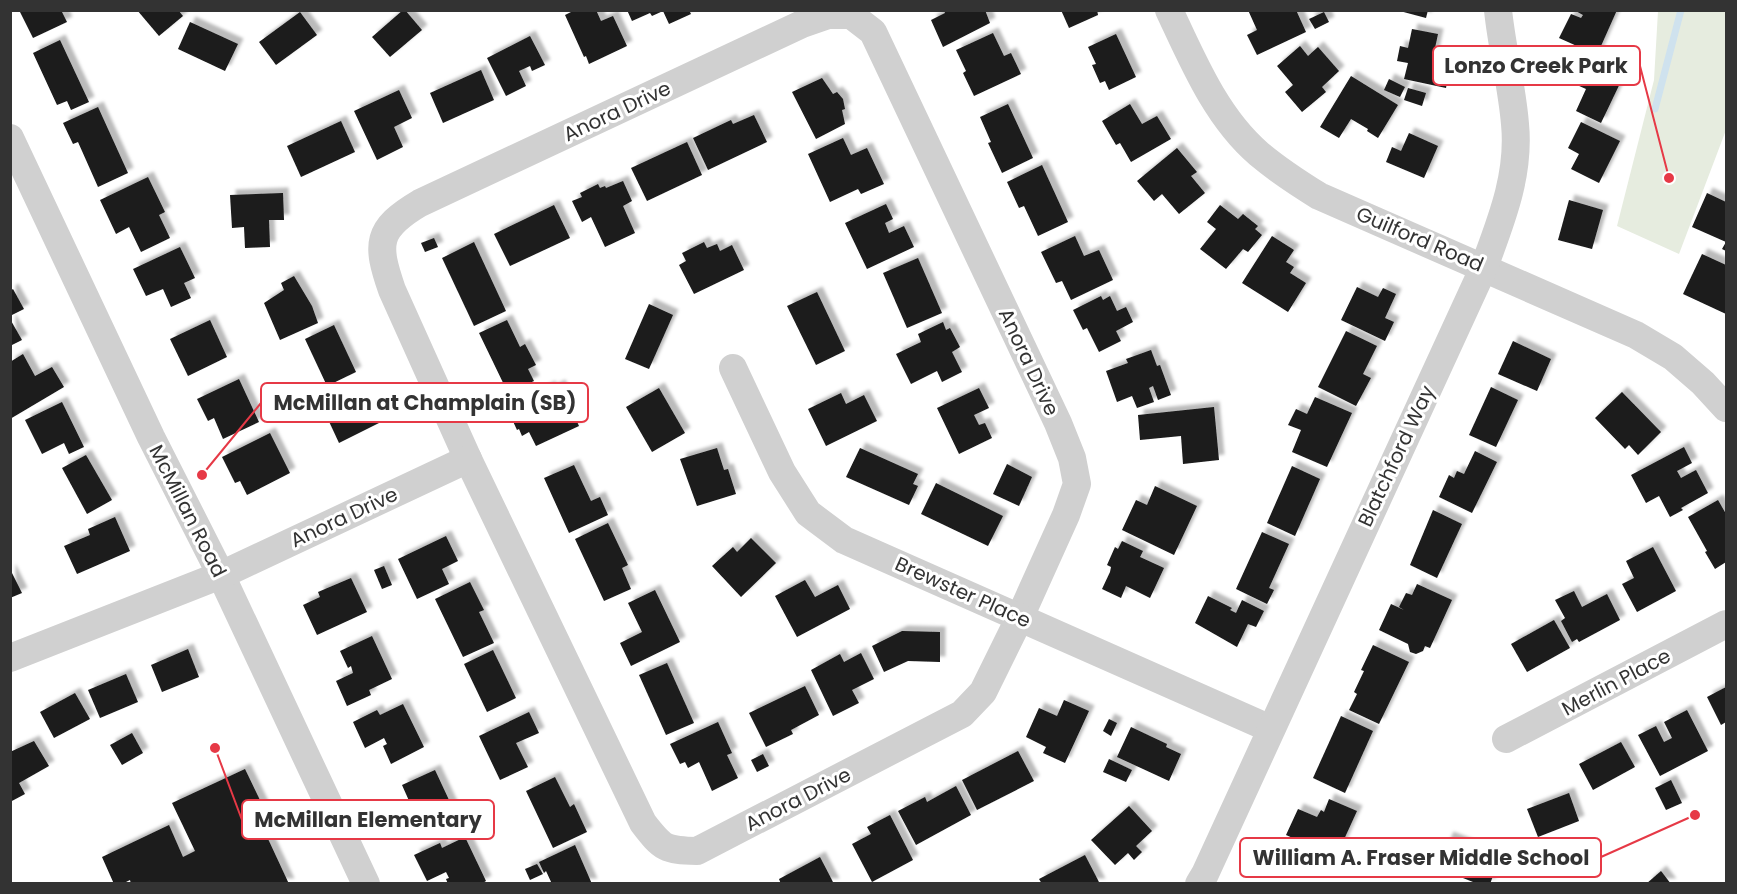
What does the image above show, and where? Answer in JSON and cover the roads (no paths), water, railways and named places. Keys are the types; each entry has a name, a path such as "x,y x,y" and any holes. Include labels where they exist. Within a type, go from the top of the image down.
{"street":[{"name":"Guilford Road","path":"1169,10 1206,86 1229,122 1257,153 1292,179 1319,196 1636,335 1673,357 1703,383 1726,408"},
{"name":"Blatchford Way","path":"1199,884 1484,267 1504,212 1516,148 1515,124 1498,10"},
{"name":"Anora Drive","path":"828,15 851,15 873,32 1072,458 1077,484 1066,515 1020,617 983,692 962,714 697,850 671,850 656,839 643,823 468,459 382,263 382,239 397,216 420,203 802,24 828,15"},
{"name":"McMillan Road","path":"10,138 151,437 221,574 366,884"},
{"name":"Brewster Place","path":"733,368 782,472 808,513 844,540 1270,729"},
{"name":"Anora Drive","path":"10,658 221,574 468,459"},
{"name":"Merlin Place","path":"1506,739 1726,624"}],"waterway":[{"path":"1655,109 1681,10"}],"place":[{"name":"Lonzo Creek Park","path":"1669,178"},
{"name":"McMillan at Champlain (SB)","path":"202,475"},
{"name":"McMillan Elementary","path":"215,748"},
{"name":"William A. Fraser Middle School","path":"1695,815"}]}
